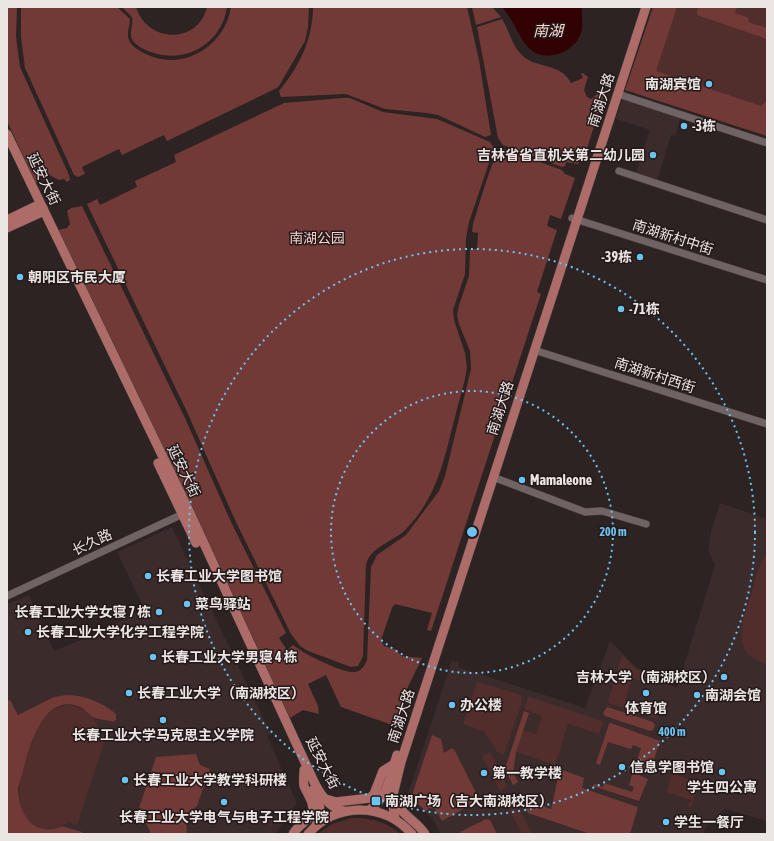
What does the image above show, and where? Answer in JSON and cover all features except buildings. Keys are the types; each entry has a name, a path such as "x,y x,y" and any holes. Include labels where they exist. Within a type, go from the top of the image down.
{"main road":[{"name":"南湖大路","path":"369,810 378,804 394,764 574,219 642,7"},
{"name":"南湖大路","path":"395,819 392,809 393,793 534,350 574,219 618,94 646,7"},
{"name":"延安大街","path":"7,134 39,209"},
{"name":"延安大街","path":"7,145 322,796 328,804 336,809 344,811"},
{"path":"7,220 39,209"},
{"path":"7,228 39,209"},
{"name":"延安大街","path":"186,513 320,808 321,815 316,825"},
{"path":"322,796 336,802 370,798 374,794 383,771 394,764"},
{"path":"292,834 311,815 313,811 311,801 304,786 304,770"},
{"path":"393,793 396,805 417,823 425,834"},
{"path":"308,834 316,825 331,816 344,811 369,810 386,814 395,819 412,834"}],"street":[{"path":"618,94 767,143"},
{"path":"619,171 767,220"},
{"name":"南湖新村中街","path":"574,219 767,280"},
{"name":"南湖新村西街","path":"534,350 767,424"},
{"path":"493,477 584,512 602,511 646,524"},
{"name":"长久路","path":"7,596 186,513"}],"shaded area":[{"name":"南湖宾馆","path":"677,7 767,7 767,136 646,97"},
{"name":"吉林省省直机关第二幼儿园","path":"623,97 681,116 675,136 671,135 657,181 635,175 650,130 616,119"},
{"name":"吉林大学（南湖校区）","path":"720,503 767,519 767,821 725,809 704,829 704,834 441,834 432,818 407,797 452,660 459,662 458,667 585,708 610,641 637,668 677,688 715,565 708,551 711,531"},
{"name":"长春工业大学（南湖校区）","path":"172,527 271,734 267,736 297,803 275,834 7,834 7,604 29,595 54,651 92,635 144,609 117,552"},
{"path":"767,553 767,664 755,659 747,652 743,643 742,634 745,612 756,576"},
{"path":"622,655 636,669 658,679 656,686 632,678 625,700 632,702 627,709 608,702"},
{"path":"477,682 522,695 521,705 505,752 502,754 497,752 484,731 463,724"},
{"path":"530,697 602,721 599,734 568,724 555,765 516,752 523,730 536,734 542,716 524,709 528,698"},
{"path":"634,703 650,708 648,713 657,716 656,718 633,711"},
{"path":"69,705 81,708 90,714 94,718 100,735 106,737 77,825 69,822 55,828 41,828 32,823 24,814 20,802 19,790 21,777 29,750 41,721 51,711 59,707"},
{"path":"490,752 507,785 507,787 500,791 482,756"},
{"path":"672,773 699,783 691,807 688,807 691,800 667,792"},
{"path":"513,800 515,801 532,834 522,834 506,804"},
{"path":"352,818 372,819 390,826 401,834 318,834 332,824"}],"green space":[{"path":"7,7 17,7 16,37 20,67 69,175 70,180 67,182 64,179 59,180 38,169 36,171 40,179 36,183 7,121"},
{"path":"21,7 117,7 130,19 128,37 130,43 134,47 148,55 162,59 175,60 201,52 212,44 221,33 227,21 231,7 309,7 308,27 305,41 279,86 275,89 167,141 164,135 122,155 119,149 82,167 85,174 78,177 74,175 25,68 21,37"},
{"path":"122,7 136,7 142,19 150,28 161,33 172,35 183,33 194,28 202,19 207,7 227,7 224,20 218,31 210,40 200,48 177,56 151,52 141,48 135,43 131,35 132,17"},
{"path":"313,7 467,7 479,60 491,135 485,137 438,115 385,109 346,94 281,97 279,91 299,62 308,41"},
{"path":"472,7 492,7 501,17 476,25"},
{"path":"653,7 677,7 656,71 761,106 767,101 767,136 625,90"},
{"path":"698,7 737,7 735,13 749,18 748,22 767,28 767,39 697,15"},
{"path":"502,19 514,44 524,57 530,61 562,72 571,83 583,78 581,73 583,73 588,77 584,90 587,97 591,99 597,94 604,94 585,155 578,164 566,162 565,166 562,167 503,145 498,138 477,27"},
{"name":"南湖公园","path":"350,98 383,112 437,119 490,142 494,148 469,222 466,238 465,274 453,310 454,320 465,353 467,367 447,448 433,490 417,516 401,534 377,549 368,559 366,565 363,656 358,666 351,667 308,651 300,646 291,634 235,520 188,414 87,204 97,199 100,205 137,187 135,181 176,162 174,155 284,103"},
{"path":"501,148 562,170 565,174 575,178 561,219 550,215 547,226 557,230 537,292 541,294 431,631 427,630 432,613 395,604 392,608 381,640 384,646 397,650 401,656 422,658 407,689 395,726 341,707 326,675 308,684 318,706 319,714 303,710 290,718 58,230 67,228 70,224 67,211 71,208 82,206 185,418 231,522 286,633 279,638 287,650 293,645 323,662 342,670 355,672 364,666 367,660 371,567 377,555 406,535 439,491 445,476 471,369 470,351 457,315 469,276 470,249 477,249 478,233 472,232 473,224 497,153"},
{"path":"66,695 79,696 99,703 116,714 116,720 113,722 95,718 83,708 78,706 64,705 53,710 43,719 30,747 18,788 19,798 25,815 36,826 43,829 52,829 62,826 82,832 82,834 7,834 7,701 10,700 18,715 54,697"},
{"path":"607,707 653,722 655,725 653,730 650,731 605,716 603,713"},
{"path":"524,711 529,713 516,752 513,772 518,782 513,785 505,769"},
{"path":"611,723 660,741 650,772 635,767 641,748 633,745 631,749 608,742 600,765 596,763 609,724"},
{"path":"432,735 441,739 444,753 452,748 455,751 478,797 476,802 442,821 435,809 429,808 426,811 411,798"},
{"path":"196,754 200,765 210,769 197,806 188,814 186,819 187,834 151,834 139,808 156,757"},
{"path":"560,769 584,778 582,788 638,807 630,834 590,834 528,813 521,801 526,798 528,801 551,809"},
{"path":"633,772 648,779 639,801 593,786 594,784 603,787 604,783 632,792 634,787 629,785"},
{"path":"486,819 490,820 497,834 462,834 460,832"}],"water":[{"name":"南湖","path":"502,7 582,7 582,29 580,37 569,49 562,53 546,56 538,54 527,46"}],"place":[{"name":"南湖宾馆","path":"709,84"},
{"name":"-3栋","path":"684,126"},
{"name":"吉林省省直机关第二幼儿园","path":"653,155"},
{"name":"-39栋","path":"640,257"},
{"name":"朝阳区市民大厦","path":"20,277"},
{"name":"-71栋","path":"621,309"},
{"name":"Mamaleone","path":"522,480"},
{"name":"长春工业大学图书馆","path":"148,576"},
{"name":"菜鸟驿站","path":"187,604"},
{"name":"长春工业大学女寝 7 栋","path":"159,612"},
{"name":"长春工业大学化学工程学院","path":"28,632"},
{"name":"长春工业大学男寝 4 栋","path":"153,657"},
{"name":"吉林大学（南湖校区）","path":"724,677"},
{"name":"长春工业大学（南湖校区）","path":"129,693"},
{"name":"体育馆","path":"646,693"},
{"name":"南湖会馆","path":"697,695"},
{"name":"办公楼","path":"452,705"},
{"name":"长春工业大学马克思主义学院","path":"163,720"},
{"name":"信息学图书馆","path":"622,767"},
{"name":"学生四公寓","path":"722,772"},
{"name":"第一教学楼","path":"484,773"},
{"name":"长春工业大学教学科研楼","path":"125,780"},
{"name":"南湖广场（吉大南湖校区）","path":"376,801"},
{"name":"长春工业大学电气与电子工程学院","path":"224,802"},
{"name":"学生一餐厅","path":"666,822"}]}
